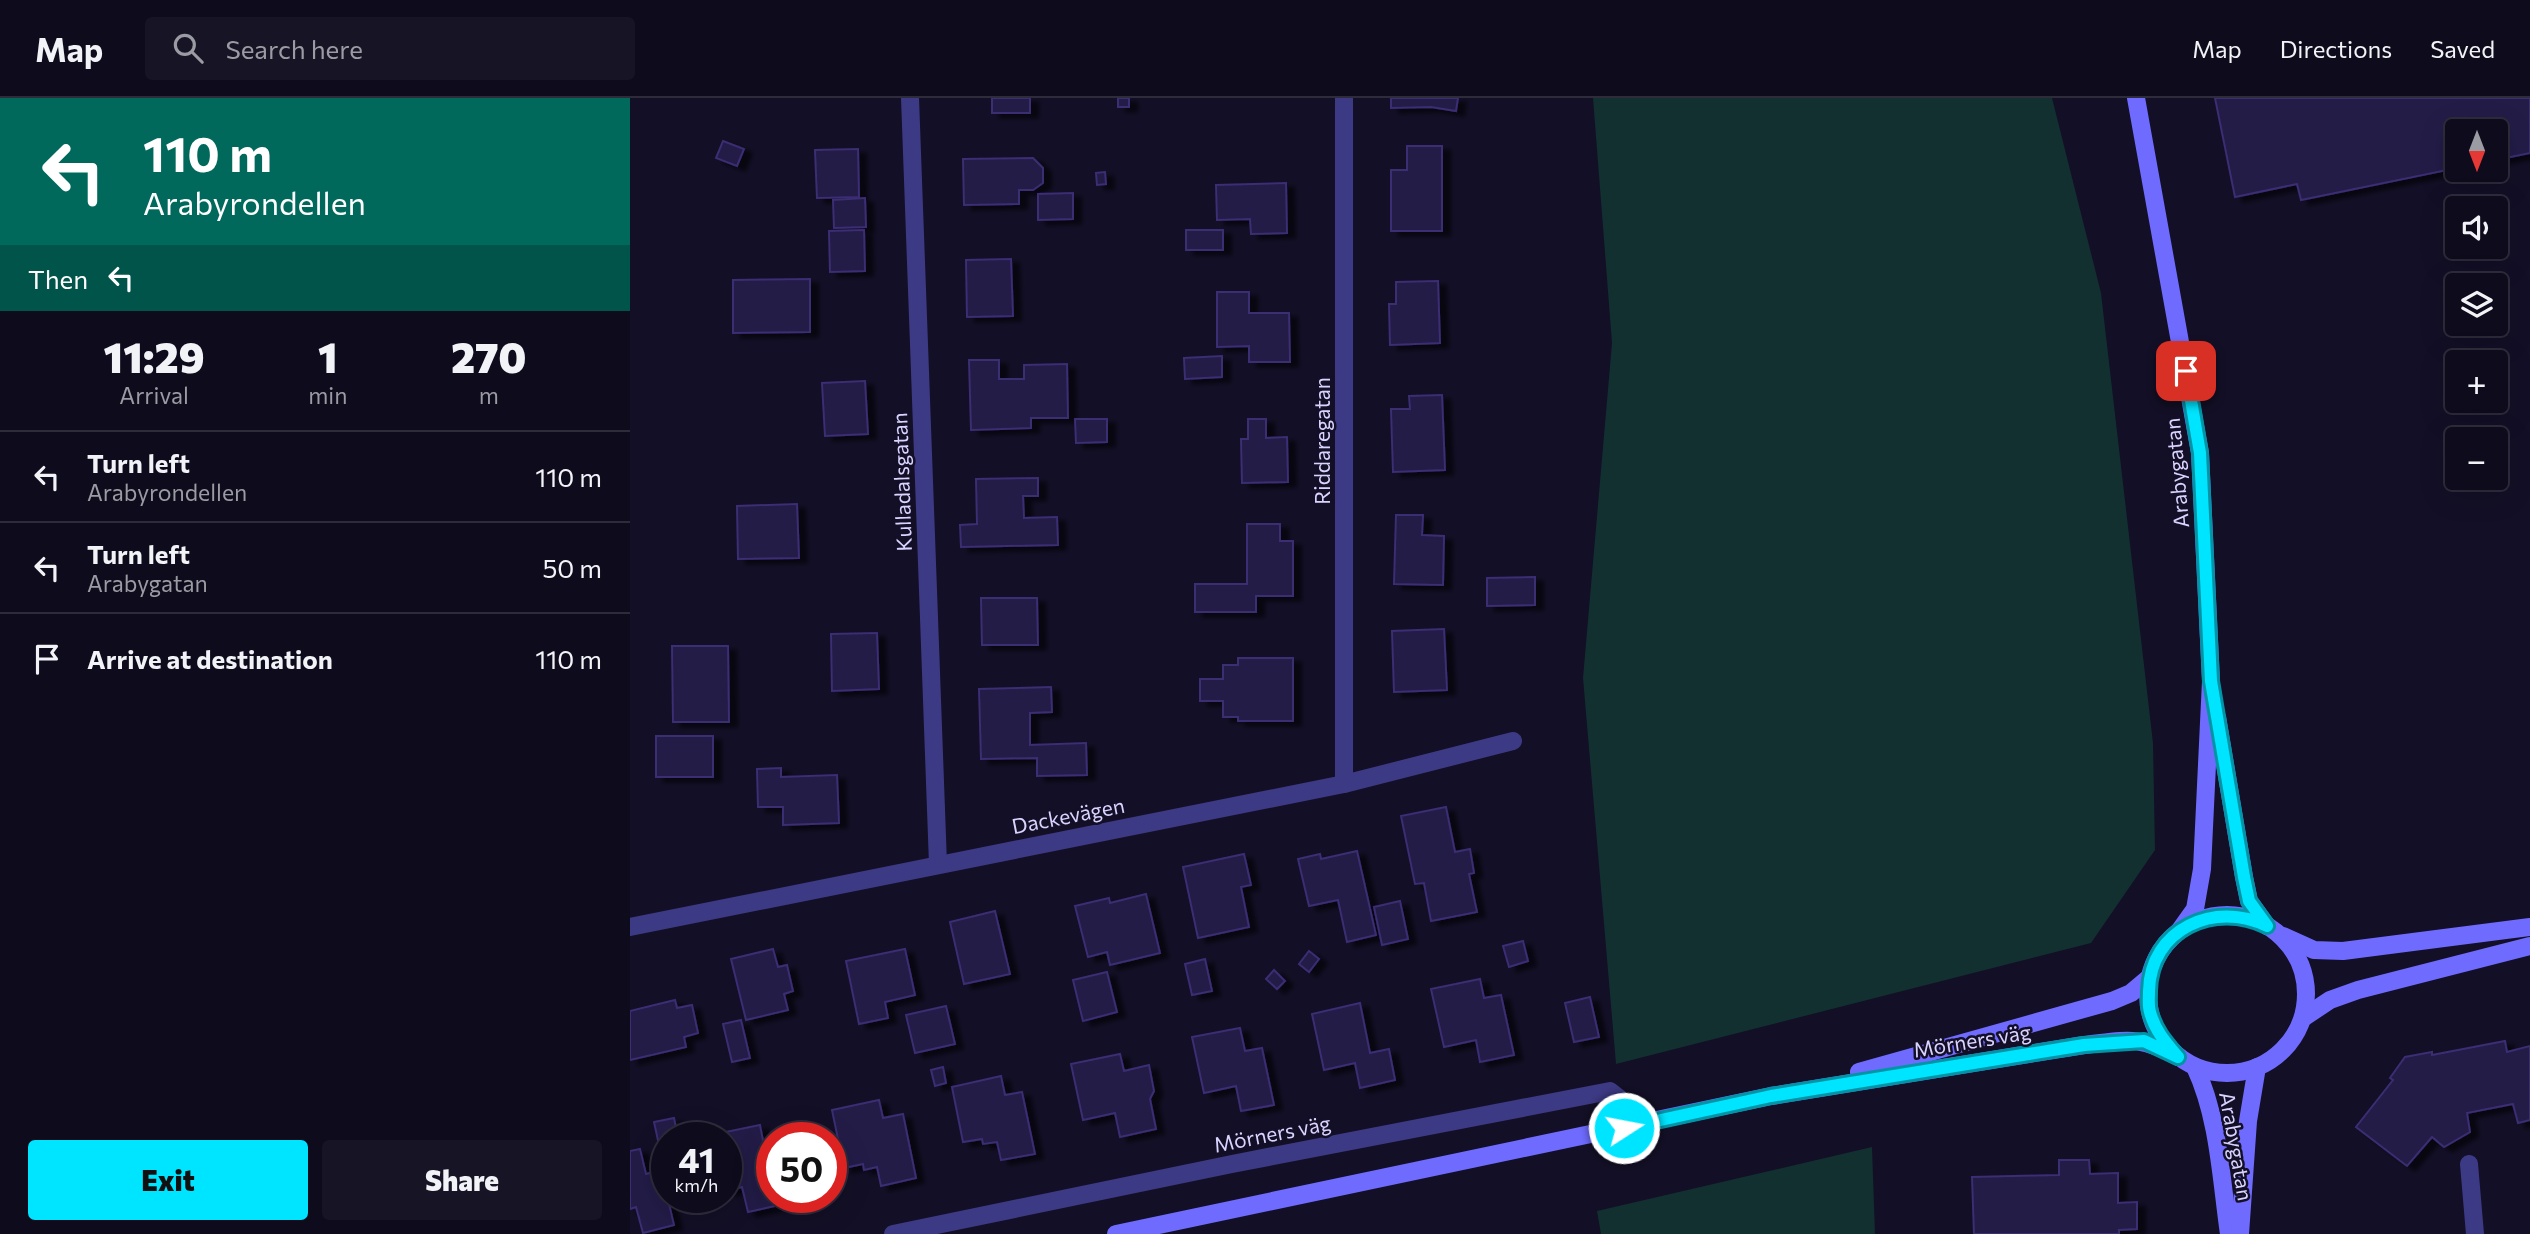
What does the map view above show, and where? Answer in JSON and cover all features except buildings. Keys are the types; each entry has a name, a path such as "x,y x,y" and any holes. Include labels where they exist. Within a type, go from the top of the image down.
{"main road":[{"name":"Arabygatan","path":"2136,98 2200,453 2211,681 2202,869 2194,909 2180,930"},
{"name":"Arabygatan","path":"2211,681 2249,901 2274,930"},
{"path":"2274,930 2298,960 2306,985 2303,1018 2285,1049 2258,1067 2229,1074 2195,1067 2178,1057 2159,1036 2149,1010 2150,977 2161,950 2180,930 2199,920 2227,915 2257,921 2314,950 2343,951 2530,927"},
{"path":"2303,1018 2330,1000 2358,990 2530,946"},
{"name":"Mörners väg","path":"1771,1096 2112,1001 2131,993 2150,977"},
{"name":"Mörners väg","path":"1116,1234 1771,1096 2129,1040 2157,1045 2178,1057"},
{"name":"Arabygatan","path":"2195,1067 2204,1085 2212,1122 2229,1234"},
{"name":"Arabygatan","path":"2240,1234 2248,1121 2258,1067"}],"street":[{"name":"Kulladalsgatan","path":"910,98 938,864"},
{"name":"Riddaregatan","path":"1344,98 1344,784"},
{"name":"Dackevägen","path":"630,927 1344,784 1513,741"},
{"name":"Mörners väg","path":"893,1234 1232,1164 1610,1091 1650,1122"},
{"path":"2469,1164 2475,1234"}],"green space":[{"path":"1593,98 2052,98 2101,293 2153,743 2155,850 2091,943 1616,1064 1583,678 1612,343"},
{"path":"1872,1147 1875,1234 1601,1234 1597,1211"}],"route":[{"path":"1624,1128 1771,1096 2084,1045 2144,1041 2178,1057 2159,1036 2149,1010 2150,977 2161,950 2180,930 2199,920 2227,915 2257,921 2267,926 2249,901 2211,681 2200,453 2186,371"}]}
